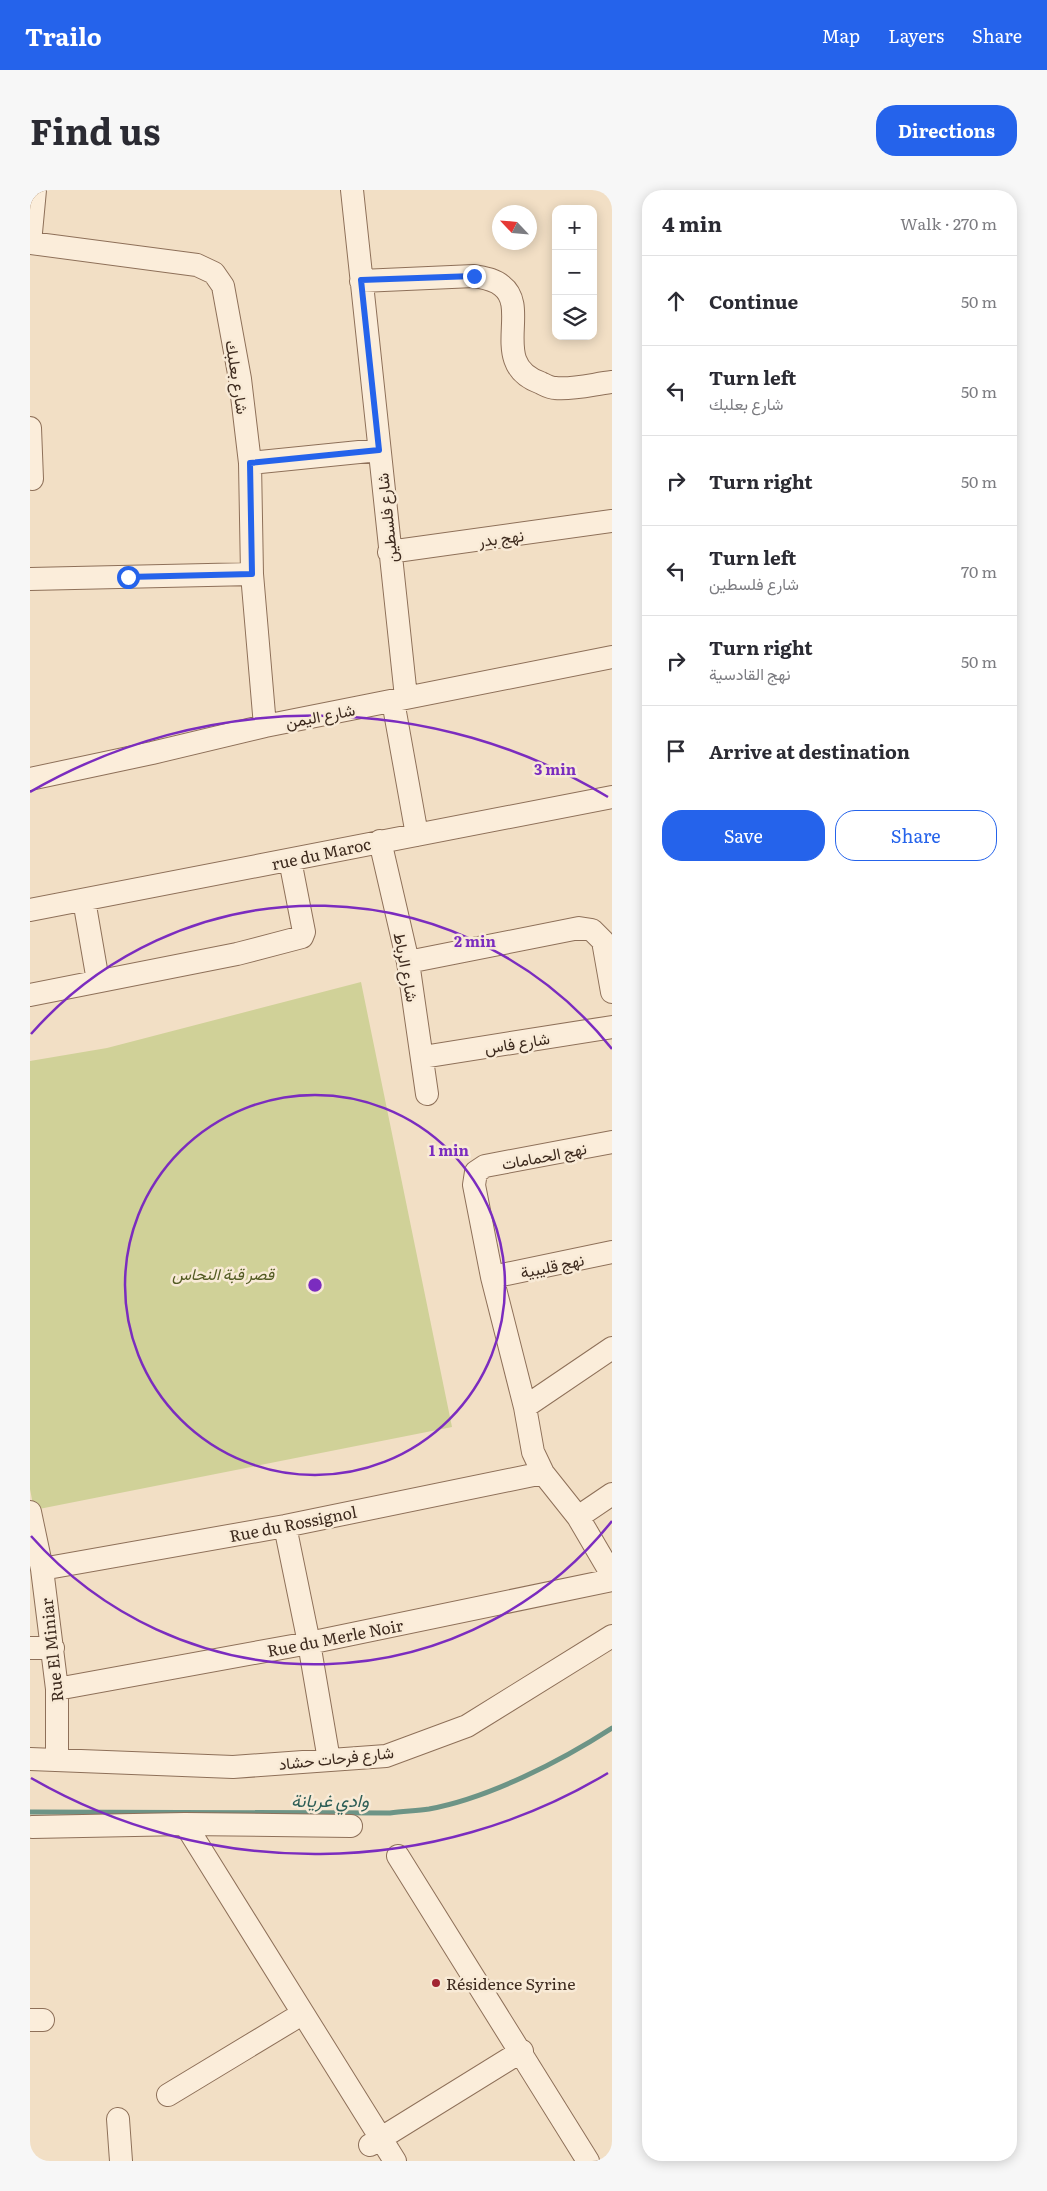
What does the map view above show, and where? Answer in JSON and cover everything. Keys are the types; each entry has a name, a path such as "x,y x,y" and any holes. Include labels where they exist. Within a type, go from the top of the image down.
{"street":[{"path":"30,247 35,190"},
{"name":"شارع فلسطين","path":"352,190 389,552 399,699 417,835"},
{"name":"شارع بعلبك","path":"30,243 198,265 214,273 223,286 240,379 250,463 252,574 265,726"},
{"path":"361,280 474,276 489,278 504,286 511,298 514,359 518,369 529,379 554,388 612,382"},
{"path":"30,428 32,479"},
{"path":"250,463 379,450"},
{"name":"نهج بدر","path":"389,552 612,522"},
{"path":"30,579 252,574"},
{"name":"شارع اليمن","path":"30,779 265,726 612,657"},
{"name":"rue du Maroc","path":"30,910 612,797"},
{"name":"شارع الرباط","path":"380,841 408,962 427,1094"},
{"path":"30,995 237,954 302,937 304,932 290,860"},
{"path":"84,900 98,981"},
{"path":"408,962 579,928 592,930 602,941 612,992"},
{"name":"شارع فاس","path":"423,1057 612,1027"},
{"name":"نهج الحمامات","path":"492,1277 474,1185 476,1172 485,1166 612,1142"},
{"name":"نهج قليبية","path":"492,1277 612,1252"},
{"path":"492,1277 525,1407 533,1452 543,1473 578,1517 612,1575"},
{"path":"525,1407 612,1348"},
{"name":"Rue du Rossignol","path":"42,1569 285,1526 543,1473"},
{"path":"578,1517 612,1494"},
{"name":"Rue El Miniar","path":"30,1512 42,1569 53,1648 57,1689 57,1760"},
{"path":"285,1526 309,1644 329,1760"},
{"name":"Rue du Merle Noir","path":"57,1689 309,1644 612,1580"},
{"name":"شارع فرحات حشاد","path":"30,1759 232,1767 386,1756 467,1726 612,1636"},
{"path":"30,1648 53,1648"},
{"path":"178,1825 292,2020 377,2148 395,2161"},
{"path":"178,1825 377,2148"},
{"path":"32,1826 351,1826"},
{"path":"398,1856 522,2051 588,2161"},
{"path":"168,2095 292,2020"},
{"path":"377,2148 522,2051"},
{"path":"118,2119 121,2161"}],"green space":[{"name":"قصر قبة النحاس","path":"361,982 452,1427 34,1510 30,1489 30,1061 107,1048"}],"waterway":[{"name":"وادي غريانة","path":"30,1812 390,1813 429,1809 476,1796 524,1777 592,1741 612,1728"}],"place":[{"name":"Résidence Syrine","path":"436,1983"}],"route":[{"path":"128,577 252,574 250,463 379,450 361,280 474,276"}]}
